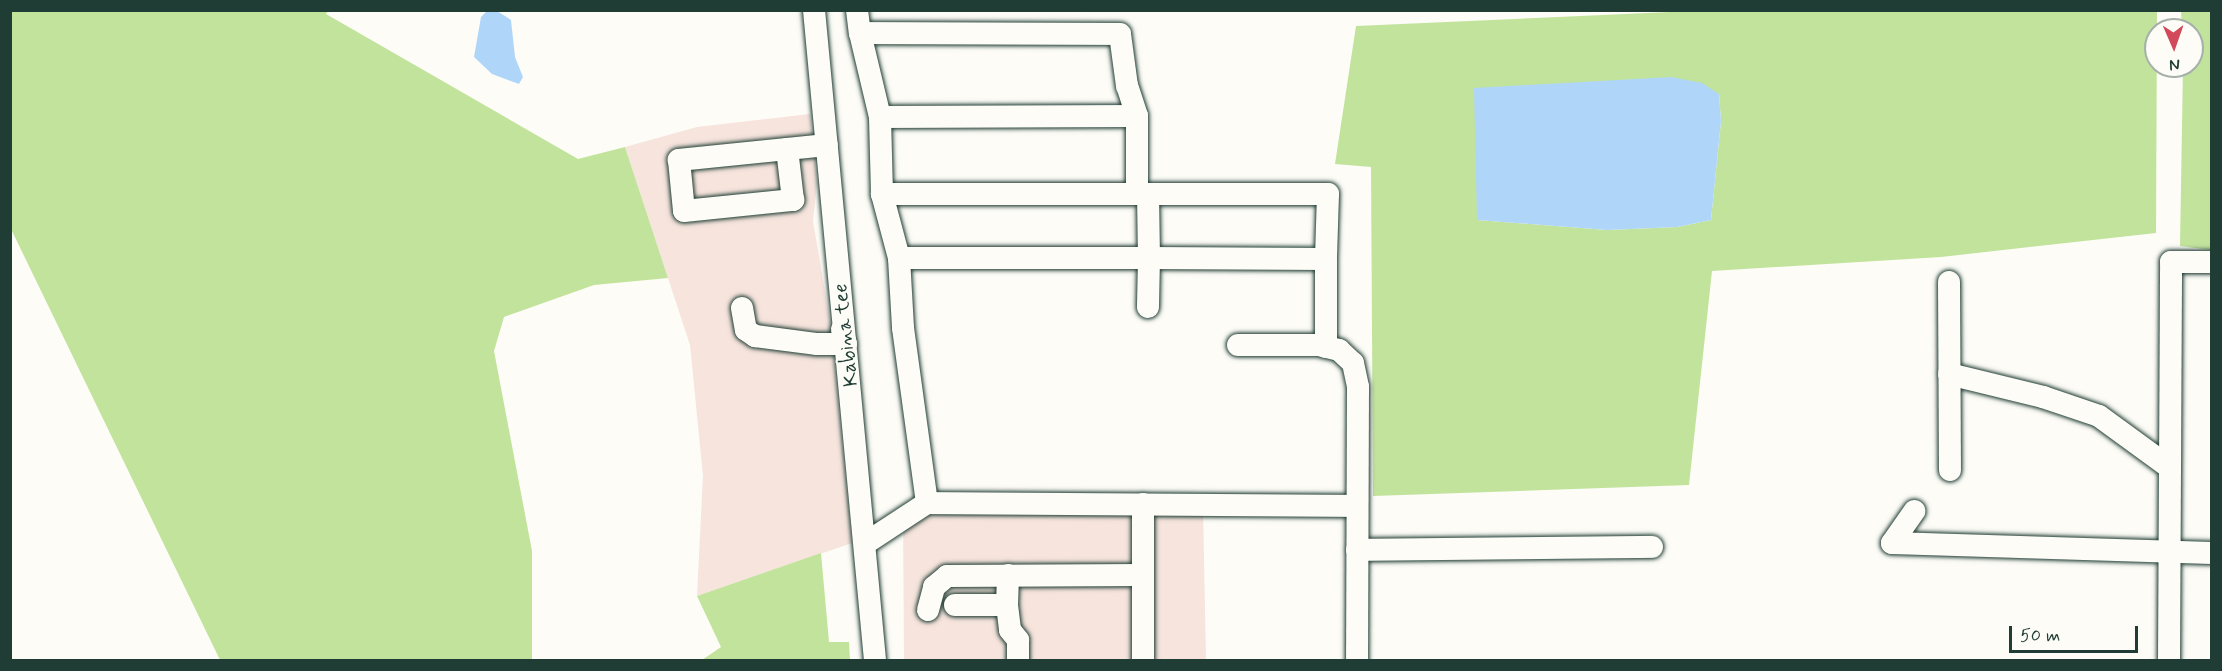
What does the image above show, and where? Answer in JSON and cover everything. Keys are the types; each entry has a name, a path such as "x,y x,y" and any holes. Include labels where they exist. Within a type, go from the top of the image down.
{"street":[{"name":"Kabina tee","path":"814,10 867,543 875,660"},
{"path":"857,10 860,33 880,117 882,194 899,258 903,328 927,502"},
{"path":"860,33 1119,34 1127,86 1137,116 1149,258 1148,307"},
{"path":"880,117 1137,116"},
{"path":"788,149 793,200 684,211 679,160 826,145"},
{"path":"882,194 1328,194 1326,347"},
{"path":"899,258 1326,259"},
{"path":"2169,660 2171,262 2211,262"},
{"path":"1949,282 1950,470"},
{"path":"742,308 746,330 755,336 818,344 846,344"},
{"path":"1238,345 1326,347 1338,350 1353,363 1357,379 1357,660"},
{"path":"1949,374 2043,397 2099,416 2169,467"},
{"path":"867,543 927,502 1357,506"},
{"path":"1143,504 1143,660"},
{"path":"1914,511 1892,543 2211,553"},
{"path":"1357,550 1652,547"},
{"path":"928,610 941,578 1008,575 1143,575"},
{"path":"1008,575 1007,605 1010,630 1018,640 1018,660"},
{"path":"955,605 1007,605"}],"shaded area":[{"path":"810,114 817,183 813,221 830,321 852,543 697,596 703,476 690,345 625,147 697,127"},
{"path":"903,508 1203,510 1206,660 904,660"}],"green space":[{"path":"11,10 328,11 326,14 578,159 625,147 668,278 594,285 504,317 494,351 532,551 532,660 220,660 11,229"},
{"path":"1715,10 2157,11 2157,18 2144,18 2144,78 2157,78 2156,233 1941,257 1712,271 1689,485 1373,496 1371,167 1335,164 1356,26","holes":["1719,94 1721,121 1711,220 1677,227 1607,230 1477,220"]},
{"path":"2181,11 2211,11 2211,250 2180,246 2183,78 2204,78 2204,18 2181,18"},
{"path":"821,553 829,642 849,642 850,660 702,660 721,647 697,596"}],"water":[{"path":"487,11 497,11 511,20 515,57 523,77 519,84 492,74 474,57 481,17"},
{"path":"1671,77 1702,83 1719,94 1721,121 1711,220 1677,227 1607,230 1477,220 1474,88"}]}
